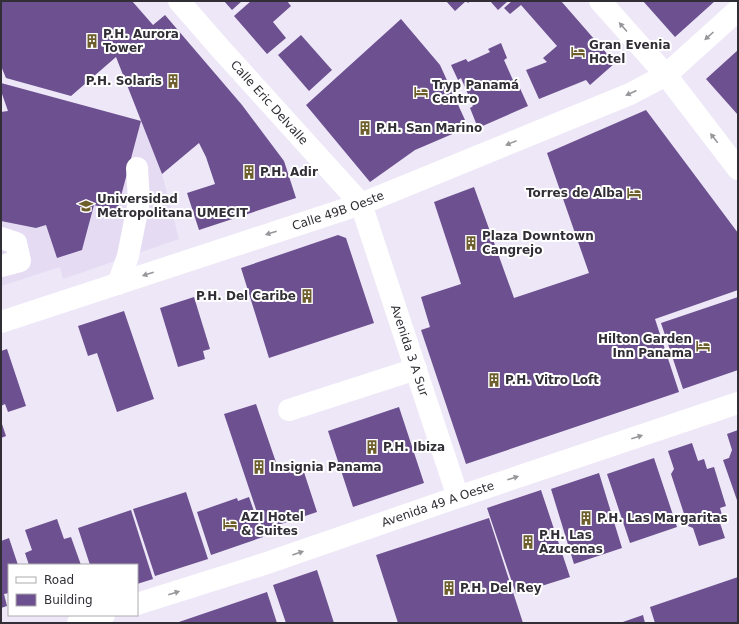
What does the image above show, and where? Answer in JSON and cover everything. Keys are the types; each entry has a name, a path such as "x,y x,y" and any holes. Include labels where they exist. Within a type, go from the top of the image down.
{"street":[{"name":"Calle Eric Delvalle","path":"179,1 219,48 361,204"},
{"path":"600,1 666,75 738,169"},
{"name":"Calle 49B Oeste","path":"1,322 361,204 630,94 666,75 738,10"},
{"path":"118,284 128,256 138,200 137,168"},
{"name":"Avenida 3 A Sur","path":"361,204 458,497"},
{"path":"1,238 16,243 20,261 1,266"},
{"path":"289,410 416,369"},
{"name":"Avenida 49 A Oeste","path":"138,604 264,564 738,403"},
{"path":"78,623 101,616"}],"shaded area":[{"name":"Universidad Metropolitana UMECIT","path":"1,83 141,121 162,174 179,239 63,279 60,267 1,286 1,112 8,110 1,91"}],"building":[{"path":"1,1 132,1 153,25 165,15 242,105 284,161 296,198 199,230 187,193 215,184 206,157 199,143 162,174 116,57 71,96 6,78 1,66"},
{"path":"224,1 242,1 232,10"},
{"path":"251,1 287,1 291,6 273,22 286,38 267,54 234,16"},
{"path":"446,1 466,1 455,11"},
{"path":"490,1 508,1 498,10"},
{"name":"Gran Evenia Hotel","path":"512,1 561,1 615,63 590,85 586,80 539,99 526,70 547,62 543,58 557,46 521,5 510,14 504,8"},
{"path":"643,1 715,1 675,37"},
{"path":"401,19 440,65 465,120 461,121 464,129 415,150 370,182 306,105"},
{"path":"301,35 332,70 309,91 278,55"},
{"path":"501,43 507,58 504,60 516,87 519,86 528,106 478,128 470,108 473,106 461,78 458,80 451,65 466,59 468,62 490,52 488,49"},
{"path":"738,50 738,115 706,79"},
{"name":"Universidad Metropolitana UMECIT","path":"1,83 141,121 117,211 94,205 82,250 57,258 46,225 36,228 1,221 1,112 8,111 1,91"},
{"path":"646,110 738,233 738,290 655,319 679,392 466,464 421,330 430,327 421,297 461,284 434,202 474,187 514,298 589,273 547,153"},
{"name":"P.H. Del Caribe","path":"338,235 346,238 374,323 269,358 241,268"},
{"path":"194,297 210,349 203,351 205,359 178,367 160,308"},
{"name":"Hilton Garden Inn Panama","path":"738,297 738,370 683,389 661,323"},
{"path":"124,311 154,399 117,412 97,353 88,356 78,326"},
{"path":"7,349 26,406 8,412 5,404 1,406 1,351"},
{"name":"Insignia Panama","path":"256,404 279,471 301,463 317,512 263,530 224,414"},
{"name":"P.H. Ibiza","path":"399,407 424,483 353,507 328,431"},
{"path":"1,421 6,436 1,438"},
{"path":"738,430 738,503 723,460 729,458 732,450 727,434"},
{"path":"692,443 698,461 704,459 707,469 714,467 726,506 720,508 722,515 718,517 725,538 699,546 693,528 688,526 671,474 674,469 668,451"},
{"path":"654,458 677,527 630,543 607,474"},
{"name":"P.H. Las Margaritas","path":"599,473 622,548 574,564 551,489"},
{"name":"P.H. Las Azucenas","path":"541,490 570,577 516,594 487,508"},
{"path":"186,492 208,559 155,576 133,509"},
{"name":"AZI Hotel & Suites","path":"249,497 263,537 211,555 197,512 237,498 238,501"},
{"path":"131,510 153,579 138,584 138,564 90,564 78,528"},
{"name":"P.H. Del Rey","path":"489,518 523,623 398,623 376,555"},
{"path":"57,519 64,539 71,537 81,564 29,564 25,553 32,550 25,530"},
{"path":"9,538 18,564 8,564 8,593 4,594 7,606 1,608 1,541"},
{"path":"317,570 334,623 286,623 273,585"},
{"path":"738,577 738,623 655,623 650,607"},
{"path":"267,592 277,623 176,623"},
{"path":"643,615 645,623 620,623"}],"place":[{"name":"P.H. Aurora Tower","path":"92,41"},
{"name":"Gran Evenia Hotel","path":"578,52"},
{"name":"P.H. Solaris","path":"173,81"},
{"name":"Tryp Panamá Centro","path":"421,92"},
{"name":"P.H. San Marino","path":"365,128"},
{"name":"P.H. Adir","path":"249,172"},
{"name":"Torres de Alba","path":"634,193"},
{"name":"Universidad Metropolitana UMECIT","path":"86,206"},
{"name":"Plaza Downtown Cangrejo","path":"471,243"},
{"name":"P.H. Del Caribe","path":"307,296"},
{"name":"Hilton Garden Inn Panama","path":"703,346"},
{"name":"P.H. Vitro Loft","path":"494,380"},
{"name":"P.H. Ibiza","path":"372,447"},
{"name":"Insignia Panama","path":"259,467"},
{"name":"P.H. Las Margaritas","path":"586,518"},
{"name":"AZI Hotel & Suites","path":"230,524"},
{"name":"P.H. Las Azucenas","path":"528,542"},
{"name":"P.H. Del Rey","path":"449,588"}]}
